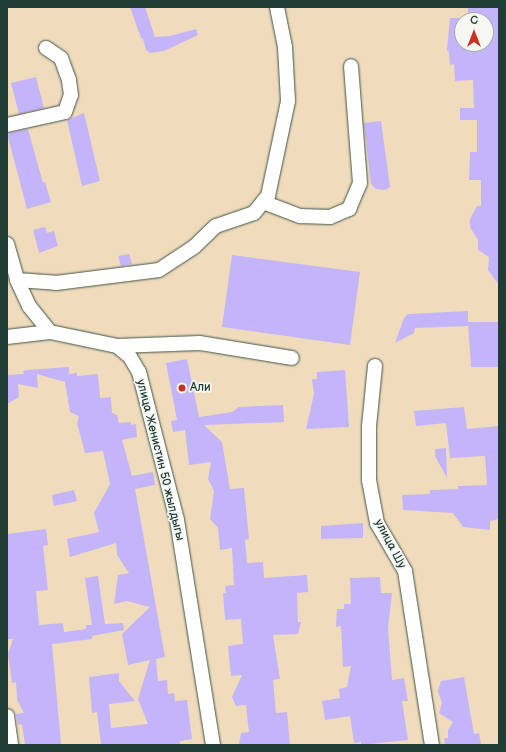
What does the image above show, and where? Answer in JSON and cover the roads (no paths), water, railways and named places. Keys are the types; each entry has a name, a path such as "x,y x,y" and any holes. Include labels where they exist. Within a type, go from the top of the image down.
{"street":[{"path":"17,280 56,283 160,270 194,247 216,226 254,213 268,196 288,101 285,47 277,7"},
{"path":"7,125 65,112 71,95 68,80 61,58 46,48"},
{"path":"263,202 300,216 330,217 349,209 360,182 351,66"},
{"path":"7,244 17,280 29,306 50,332"},
{"name":"улица Женистин 50 жылдыгы","path":"7,337 50,332 117,346 130,356 139,372 177,520 213,745"},
{"path":"117,346 200,343 292,358"},
{"name":"улица Шу","path":"375,366 368,426 369,480 377,523 405,571 432,745"},
{"path":"7,716 11,745"}],"place":[{"name":"Али","path":"182,388"}]}
